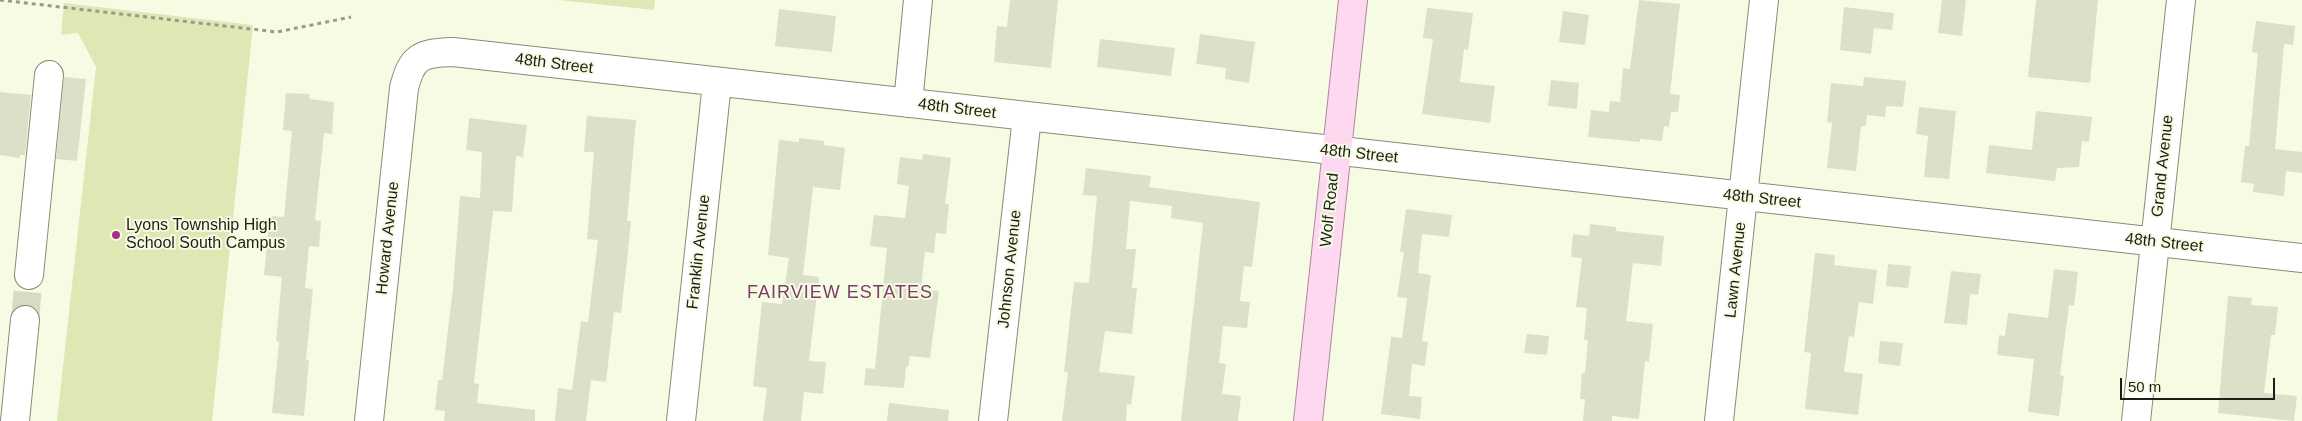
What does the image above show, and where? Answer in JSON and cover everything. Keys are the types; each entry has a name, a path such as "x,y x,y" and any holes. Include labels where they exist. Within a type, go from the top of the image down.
{"main road":[{"name":"Wolf Road","path":"1308,421 1352,0"}],"street":[{"path":"908,103 918,0"},
{"name":"Lawn Avenue","path":"1719,421 1764,0"},
{"name":"Grand Avenue","path":"2136,421 2181,0"},
{"name":"48th Street","path":"417,58 430,52 453,52 1336,152 2302,258"},
{"name":"Howard Avenue","path":"369,421 404,88 408,72 417,58"},
{"path":"29,275 49,75"},
{"name":"Franklin Avenue","path":"681,421 717,83"},
{"name":"Johnson Avenue","path":"994,421 1027,117"},
{"path":"14,421 25,320"}],"path":[{"path":"0,0 277,32 351,17"}],"green space":[{"path":"558,0 655,0 654,10"},
{"path":"64,3 253,25 212,421 57,421 96,67 78,33 61,35"}],"building":[{"path":"1010,0 1058,0 1051,68 994,62 997,26 1007,27"},
{"path":"1639,0 1680,4 1670,94 1680,95 1678,112 1671,112 1669,127 1664,126 1662,141 1640,139 1640,142 1588,137 1591,110 1609,112 1610,101 1620,102 1623,68 1630,69"},
{"path":"1942,0 1966,0 1962,36 1938,33"},
{"path":"2036,0 2098,0 2090,83 2028,77"},
{"path":"1844,7 1894,13 1892,30 1874,28 1871,54 1840,50"},
{"path":"1427,8 1473,13 1468,50 1464,49 1460,82 1495,86 1490,123 1422,114 1433,39 1423,38"},
{"path":"779,9 836,16 832,52 775,46"},
{"path":"1563,11 1589,15 1585,45 1559,42"},
{"path":"2256,21 2295,26 2293,45 2284,44 2275,149 2302,152 2302,173 2286,171 2284,196 2253,192 2254,184 2241,182 2245,146 2249,146 2258,53 2252,52"},
{"path":"1200,34 1255,42 1249,83 1225,79 1226,68 1196,64"},
{"path":"1100,39 1175,48 1171,76 1097,67"},
{"path":"64,77 86,79 77,161 56,159"},
{"path":"1864,77 1906,81 1903,107 1886,106 1885,117 1867,115 1866,126 1861,126 1856,171 1827,168 1832,123 1827,122 1831,83 1863,86"},
{"path":"1551,80 1579,83 1577,109 1548,106"},
{"path":"0,92 31,95 25,155 20,155 20,158 0,155"},
{"path":"286,93 309,94 310,99 334,102 332,134 324,133 315,220 321,221 319,247 309,246 305,288 313,289 306,360 309,360 304,416 272,413 279,342 276,341 282,277 264,275 270,216 284,217 292,131 283,130"},
{"path":"1919,107 1956,111 1949,179 1924,177 1928,136 1916,134"},
{"path":"2036,111 2092,117 2089,142 2082,141 2079,167 2057,168 2055,181 1986,173 1989,145 2032,150"},
{"path":"587,116 636,120 627,221 631,221 627,261 621,313 614,312 606,382 591,380 586,421 555,421 558,388 572,390 581,321 588,322 598,240 587,239 594,152 584,152"},
{"path":"469,118 527,125 523,157 516,156 512,212 493,211 474,383 479,384 477,403 535,410 535,421 444,421 445,411 435,410 438,380 442,380 453,288 460,196 480,198 482,152 466,150"},
{"path":"799,138 824,141 824,145 845,148 840,190 813,187 803,275 819,277 809,361 826,362 823,394 804,392 801,421 763,421 767,388 753,386 762,302 782,304 789,258 768,255 779,140 799,142"},
{"path":"923,154 951,158 945,204 949,204 946,234 936,233 934,253 925,252 921,289 939,291 930,358 910,356 908,367 906,367 904,388 864,385 866,368 875,369 887,248 870,246 874,215 905,218 909,186 897,184 900,157 922,160"},
{"path":"1086,168 1151,176 1149,187 1260,202 1252,267 1244,266 1240,301 1250,302 1247,328 1223,326 1219,363 1226,364 1222,394 1241,396 1238,421 1181,421 1203,223 1171,218 1172,206 1130,201 1126,249 1136,249 1132,288 1137,288 1132,334 1105,331 1099,372 1135,376 1131,405 1127,404 1126,421 1062,421 1068,372 1064,372 1074,282 1089,283 1097,196 1083,195"},
{"path":"1406,209 1452,215 1449,237 1422,234 1418,273 1431,275 1422,341 1428,342 1425,366 1412,364 1409,396 1422,397 1420,419 1381,414 1391,337 1402,338 1407,298 1397,297 1404,252 1400,252"},
{"path":"1590,224 1616,227 1616,231 1664,236 1661,266 1633,263 1626,321 1653,324 1649,362 1645,361 1639,419 1612,416 1612,421 1583,421 1585,399 1580,399 1582,373 1585,373 1588,340 1584,340 1587,308 1576,307 1582,258 1571,257 1573,234 1589,236"},
{"path":"1815,253 1835,255 1834,265 1877,270 1873,304 1859,302 1854,337 1849,336 1844,372 1863,374 1858,415 1805,409 1811,353 1804,352"},
{"path":"1888,264 1911,266 1908,288 1886,286"},
{"path":"2054,269 2078,272 2074,306 2069,305 2060,375 2064,376 2059,416 2028,412 2034,359 1997,355 1999,335 2005,336 2008,313 2048,318"},
{"path":"1951,271 1981,274 1978,295 1970,294 1967,325 1944,323"},
{"path":"2228,296 2252,298 2251,305 2278,307 2275,335 2271,335 2264,393 2297,396 2294,421 2218,413"},
{"path":"1527,334 1549,336 1547,355 1524,353"},
{"path":"1880,341 1903,343 1900,366 1878,363"},
{"path":"889,403 949,410 948,421 887,421"}],"tunnel":[{"path":"25,320 29,275"}],"place":[{"name":"Lyons Township High School South Campus","path":"116,235"}],"district":[{"name":"FAIRVIEW ESTATES","path":"840,293"}]}
